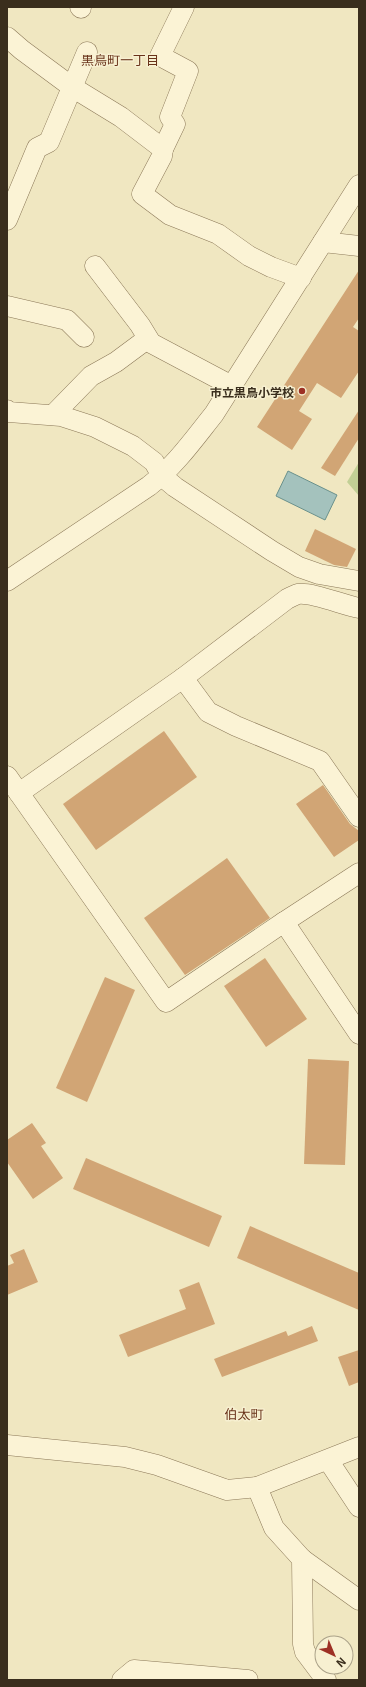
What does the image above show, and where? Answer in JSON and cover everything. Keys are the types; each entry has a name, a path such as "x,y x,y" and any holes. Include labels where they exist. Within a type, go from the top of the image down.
{"street":[{"path":"184,7 160,56 188,71 170,117 175,124 163,149 162,156 142,194 170,215 222,228 249,256 271,267 300,278"},
{"path":"7,37 72,87 121,117 163,149"},
{"path":"7,220 37,148 49,142 87,52"},
{"path":"7,581 91,526 162,476 188,447 207,423 232,386 359,185"},
{"path":"323,242 359,246"},
{"path":"95,266 123,292 151,344 232,386"},
{"path":"7,306 67,320 84,337"},
{"path":"53,415 91,376 116,362 147,339"},
{"path":"7,410 8,412 61,416 95,427 133,446 154,462 162,476 175,487 299,567 319,574 359,580"},
{"path":"19,793 183,678 287,599 298,594 307,594 359,608"},
{"path":"183,678 208,712 236,726 320,761 359,817"},
{"path":"7,776 166,1002 359,872"},
{"path":"284,922 359,1034"},
{"path":"7,1445 125,1457 157,1465 227,1490 257,1488 359,1447"},
{"path":"328,1460 359,1507"},
{"path":"257,1488 274,1528 302,1559 359,1600"},
{"path":"302,1559 303,1644 305,1652 326,1680"},
{"path":"122,1680 134,1670 248,1680"}],"green space":[{"path":"359,462 359,496 347,482"}],"water":[{"path":"288,471 337,495 325,520 276,496"}],"building":[{"path":"359,270 359,318 353,327 359,331 359,371 341,398 317,383 299,411 312,419 292,450 257,427"},
{"path":"359,410 359,438 335,476 321,468"},
{"path":"315,529 356,549 347,567 334,565 305,551"},
{"path":"164,731 197,777 96,850 63,804"},
{"path":"323,785 350,824 359,831 359,840 334,857 296,804"},
{"path":"227,858 270,918 185,975 144,918"},
{"path":"265,958 307,1019 266,1047 224,986"},
{"path":"105,977 135,990 87,1102 56,1088"},
{"path":"308,1059 349,1061 345,1165 304,1164"},
{"path":"32,1123 46,1143 41,1146 63,1178 33,1199 7,1162 7,1140"},
{"path":"86,1158 222,1216 209,1247 73,1189"},
{"path":"250,1226 359,1273 359,1310 237,1258"},
{"path":"24,1249 38,1282 7,1295 7,1266 14,1263 10,1255"},
{"path":"199,1282 215,1324 128,1357 119,1335 186,1309 179,1290"},
{"path":"312,1326 318,1341 222,1377 214,1359 286,1331 288,1336"},
{"path":"359,1350 359,1382 349,1386 338,1357"}],"place":[{"name":"市立黒鳥小学校","path":"302,391"}],"district":[{"name":"黒鳥町一丁目","path":"120,59"},
{"name":"伯太町","path":"244,1413"}]}
